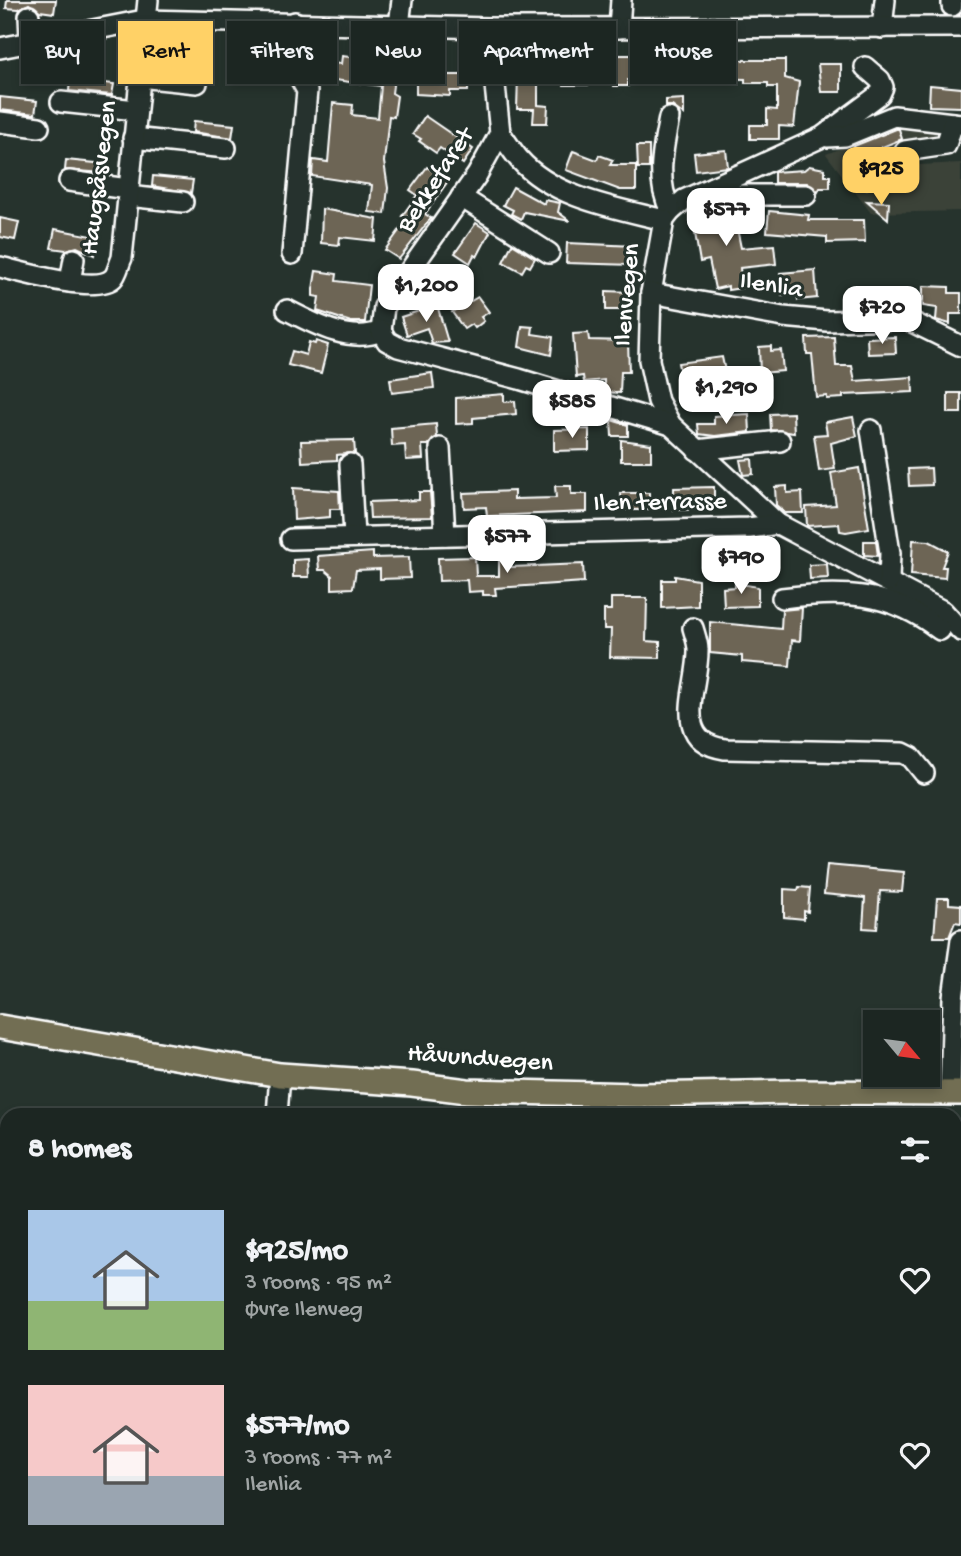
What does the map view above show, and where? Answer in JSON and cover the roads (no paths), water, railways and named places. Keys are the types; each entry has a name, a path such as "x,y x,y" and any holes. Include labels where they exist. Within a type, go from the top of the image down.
{"main road":[{"name":"Håvundvegen","path":"0,1027 280,1076 540,1094 956,1094"}],"street":[{"name":"Haugsåsvegen","path":"144,20 148,0"},
{"path":"399,21 402,0"},
{"path":"621,0 619,28 961,27"},
{"path":"882,28 885,0"},
{"path":"29,16 29,21"},
{"path":"104,27 144,20 227,21"},
{"path":"0,48 21,42"},
{"path":"669,118 662,163 662,192 667,215 684,200 822,137 880,94 883,87 880,80 865,67"},
{"name":"Haugsåsvegen","path":"70,282 102,284 113,278 122,258 138,84"},
{"path":"292,254 307,91 303,84"},
{"name":"Bekkefaret","path":"495,84 500,133 519,160 551,183 601,204 667,215"},
{"path":"61,102 136,110"},
{"path":"822,137 845,136 894,116 957,124 950,139 941,148 905,151"},
{"path":"0,122 39,127"},
{"name":"Bekkefaret","path":"381,331 384,307 489,156 500,133"},
{"path":"133,138 226,148"},
{"path":"69,181 183,202"},
{"path":"713,187 738,195 806,195"},
{"path":"461,198 549,253"},
{"name":"Ilenvegen","path":"667,215 651,293 648,331 651,371 658,401 671,425 778,524 943,611 961,631"},
{"path":"0,267 70,282 74,259"},
{"name":"Ilenlia","path":"651,293 783,317 827,321 906,319 961,346"},
{"path":"287,310 316,325 355,336 370,336 381,331 387,341 398,347 519,379 671,425"},
{"path":"871,430 890,553 889,581"},
{"path":"697,450 780,441"},
{"path":"440,448 445,535"},
{"path":"350,464 354,536"},
{"name":"Ilen terrasse","path":"290,538 749,528 778,524"},
{"path":"782,598 849,592 891,603 940,630"},
{"path":"693,628 698,650 692,718 698,734 709,745 726,749 903,753 911,757 924,773"},
{"path":"956,1094 953,998 961,940"},
{"path":"278,1108 280,1076"}]}
